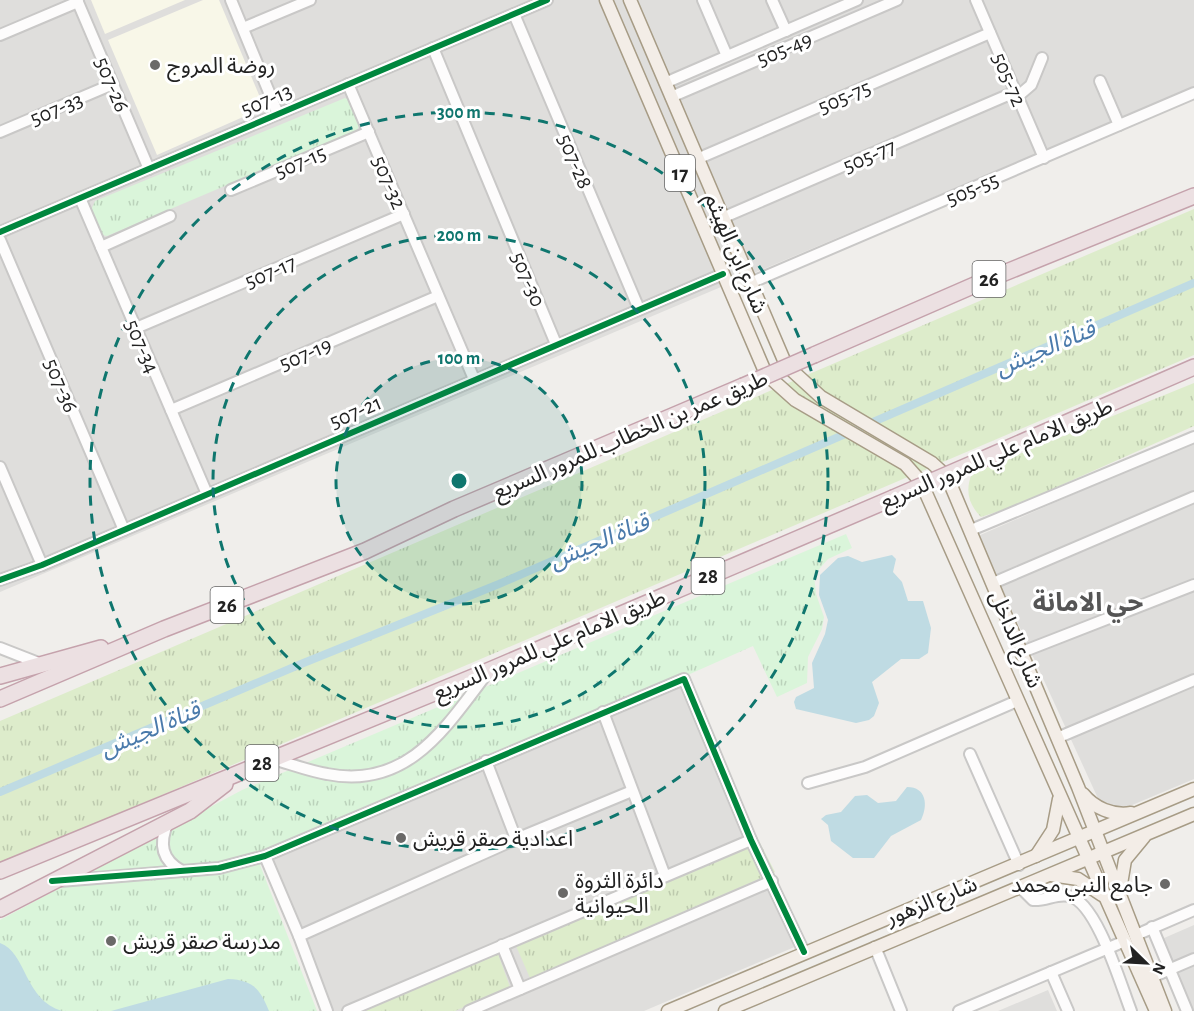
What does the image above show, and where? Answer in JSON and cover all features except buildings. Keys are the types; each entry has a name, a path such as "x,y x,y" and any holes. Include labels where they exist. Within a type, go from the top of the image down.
{"highway":[{"name":"طريق عمر بن الخطاب للمرور السريع","path":"0,699 164,629 365,551 454,509 977,284 1194,196"},
{"name":"طريق الامام علي للمرور السريع","path":"0,871 490,670 1194,367"},
{"path":"0,676 164,629"},
{"path":"0,909 196,807 240,772"}],"main road":[{"name":"شارع ابن الهيثم","path":"606,0 754,347"},
{"name":"شارع ابن الهيثم","path":"630,0 775,340"},
{"path":"711,244 730,236"},
{"name":"شارع الداخل","path":"775,340 786,365 798,379 821,397 932,463 944,473 1023,652 1096,832 1121,897 1130,938 1157,1007"},
{"name":"شارع الداخل","path":"754,347 766,374 783,393 905,464 914,472 934,511 1108,903 1152,977 1157,1007"},
{"path":"1047,769 1066,760"},
{"path":"1078,787 1087,799 1106,810 1127,814 1141,812"},
{"name":"شارع الزهور","path":"668,1011 804,952 1033,859 1194,789"},
{"path":"1033,859 1053,830 1059,795"},
{"name":"شارع الزهور","path":"724,1011 1194,814"},
{"path":"1121,897 1120,885 1125,860 1140,840 1150,832"},
{"path":"1041,877 1066,875 1078,879 1100,892 1108,903"},
{"path":"1157,1007 1182,1008"}],"street":[{"path":"231,0 278,114"},
{"path":"243,28 309,0"},
{"name":"507-13","path":"0,232 547,0"},
{"path":"703,0 727,56"},
{"path":"772,0 786,31"},
{"name":"505-49","path":"665,83 786,31 844,3 858,0"},
{"name":"505-49","path":"671,97 897,0"},
{"name":"505-72","path":"976,0 1044,158"},
{"path":"0,35 78,1"},
{"name":"507-26","path":"78,1 149,169"},
{"name":"507-28","path":"514,14 639,309"},
{"name":"505-75","path":"697,159 990,33"},
{"name":"507-30","path":"433,48 556,344"},
{"path":"1016,95 1031,85 1042,58"},
{"path":"1100,81 1119,125"},
{"name":"507-33","path":"0,132 113,84"},
{"name":"507-32","path":"348,84 474,379"},
{"name":"505-55","path":"750,283 1194,93"},
{"name":"505-77","path":"722,218 1016,95"},
{"name":"507-15","path":"231,190 369,132"},
{"name":"507-34","path":"80,198 207,494"},
{"name":"507-17","path":"136,328 404,214"},
{"path":"101,247 170,216"},
{"name":"507-36","path":"0,240 124,530"},
{"name":"507-21","path":"0,580 42,565 723,274"},
{"name":"507-19","path":"171,410 438,296"},
{"path":"970,530 1194,437"},
{"path":"0,466 42,565"},
{"path":"993,583 1194,497"},
{"path":"1023,652 1194,585"},
{"path":"0,648 41,665"},
{"path":"273,759 343,776 376,774 392,769 421,753 433,742 490,670"},
{"path":"52,882 219,868 265,856 684,679 751,840 804,952"},
{"path":"1057,738 1194,680"},
{"path":"808,783 865,767 1017,701"},
{"path":"603,712 665,876"},
{"path":"970,754 1018,865"},
{"path":"486,761 516,839"},
{"path":"299,936 516,839 632,791"},
{"path":"168,822 162,840 164,856 168,863 183,871"},
{"path":"348,1011 751,840"},
{"path":"265,856 299,936 327,1011"},
{"path":"469,1011 772,881"},
{"path":"1019,886 1033,900 1042,901 1061,895 1071,896 1080,901 1089,912 1107,949 1131,1011"},
{"path":"959,1011 1194,910"},
{"path":"1152,927 1170,969 1182,1008 1194,996"},
{"path":"502,945 520,989"},
{"path":"874,947 902,1011"},
{"path":"1152,977 1194,959"},
{"path":"1051,972 1068,1011"}],"shaded area":[{"path":"0,0 1194,0 1194,87 0,592"},
{"path":"91,0 185,0 105,34"},
{"path":"203,0 219,0 262,102 261,109 157,155 108,40"},
{"path":"1194,442 1194,779 1106,816 978,536"},
{"path":"681,687 797,946 644,1011 334,1011 270,859"},
{"path":"1194,925 1194,1011 1185,1011 1155,942"},
{"path":"1048,990 1057,1011 998,1011"}],"green space":[{"path":"345,98 349,100 359,126 357,130 107,236 102,235 91,210 95,201"},
{"path":"1194,209 1194,355 0,864 0,721"},
{"path":"1194,383 1194,426 1012,507 981,517 973,507 968,491 972,473"},
{"path":"846,534 852,548 828,559 814,575 816,594 824,617 822,629 808,657 807,683 777,697 753,646 260,865 317,1011 0,1011 0,920 242,790"},
{"path":"760,843 775,872 530,978 516,946"},
{"path":"498,954 510,987 455,1011 364,1011"}],"water":[{"path":"892,555 896,559 893,572 902,582 908,601 923,601 931,628 928,653 919,659 901,659 872,682 879,703 874,716 869,720 856,723 796,709 794,702 796,697 814,688 812,663 825,634 828,620 819,595 820,575 838,558 848,556 862,562"},
{"path":"907,787 919,790 924,798 925,809 921,820 891,836 874,858 853,858 831,841 828,825 821,819 826,815 841,812 855,796 867,795 878,803 896,801"},
{"path":"0,943 16,956 40,997 62,1011 0,1011"},
{"path":"228,979 244,981 254,987 259,991 269,1011 111,1011"}],"waterway":[{"name":"قناة الجيش","path":"0,792 301,664 499,584 1194,283"}],"cycle path":[{"path":"0,232 547,0"},
{"path":"0,580 42,565 723,274"},
{"path":"52,881 219,868 265,856 684,679 751,840 804,952"}],"place":[{"name":"روضة المروج","path":"155,65"},
{"name":"اعدادية صقر قريش","path":"401,838"},
{"name":"جامع النبي محمد","path":"1165,884"},
{"name":"دائرة الثروة الحيوانية","path":"563,893"},
{"name":"مدرسة صقر قريش","path":"111,941"}],"district":[{"name":"حي الامانة","path":"1088,602"}]}
